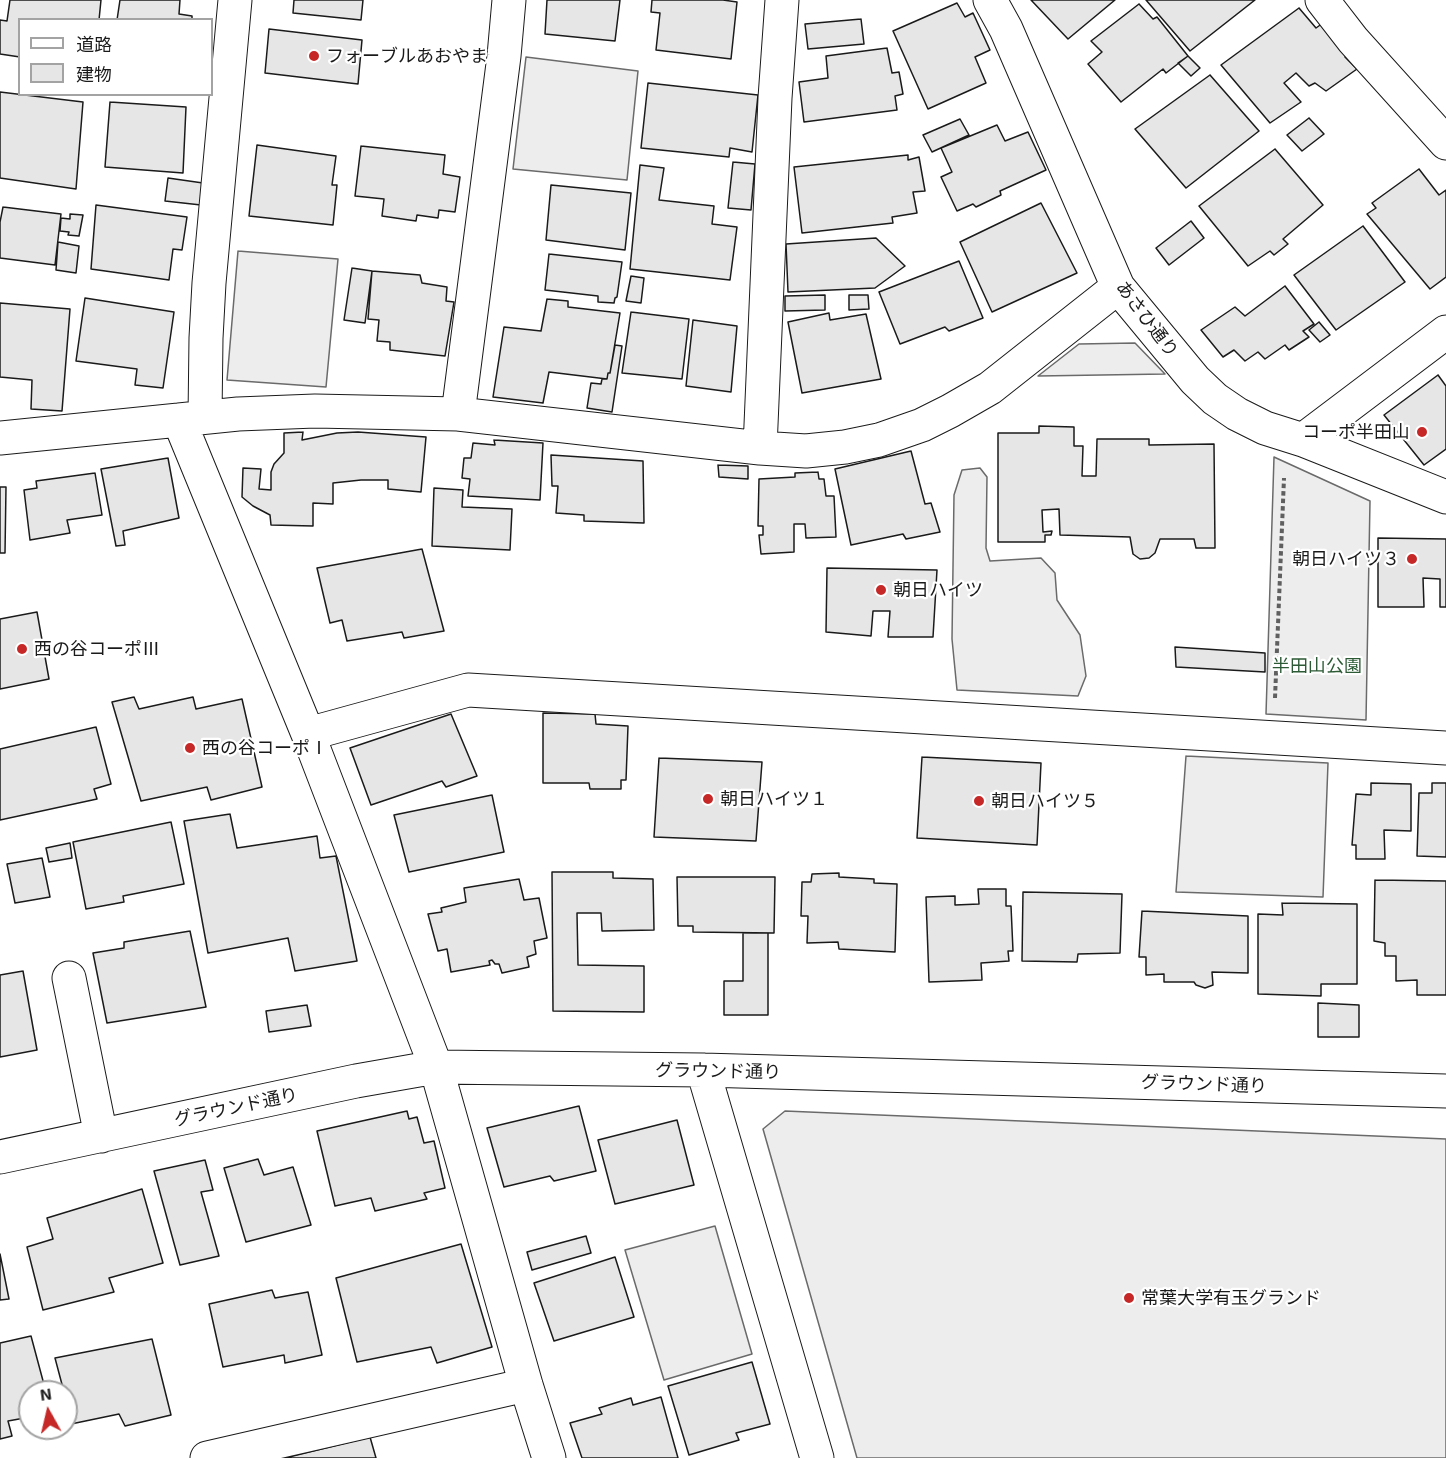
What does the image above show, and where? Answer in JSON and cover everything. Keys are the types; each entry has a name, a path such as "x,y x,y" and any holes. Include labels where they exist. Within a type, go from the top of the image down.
{"street":[{"path":"235,0 206,338 192,418 308,734 436,1067 526,1385 549,1458"},
{"path":"458,414 504,56 509,0"},
{"path":"760,448 775,98 782,0"},
{"name":"あさひ通り","path":"990,0 1006,29 1118,287 1174,357 1215,399 1237,414 1265,428 1303,440 1446,497"},
{"path":"1322,0 1353,40 1446,143"},
{"path":"0,438 238,414 315,411 458,414 760,448 806,451 845,447 879,440 922,425 990,388 1118,287"},
{"path":"1303,440 1446,332"},
{"path":"308,734 468,690 1446,748"},
{"path":"69,978 101,1136"},
{"name":"グラウンド通り","path":"0,1157 356,1081 436,1067 703,1070 1446,1090"},
{"path":"703,1070 817,1458"},
{"path":"207,1458 526,1385"}],"path":[{"path":"1275,703 1284,474"}],"shaded area":[{"path":"526,57 638,71 627,180 513,169"},
{"path":"238,251 338,259 326,387 227,380"},
{"path":"1135,343 1165,374 1038,376 1079,344"},
{"name":"半田山公園","path":"1274,457 1370,501 1366,720 1266,714"},
{"path":"980,468 987,477 986,548 990,561 1041,558 1055,573 1057,600 1080,635 1086,676 1078,696 957,690 952,639 954,495 962,470"},
{"path":"1186,756 1328,763 1323,897 1176,892"},
{"name":"常葉大学有玉グランド","path":"785,1111 1446,1139 1446,1458 857,1458 763,1129"},
{"path":"715,1226 752,1354 664,1380 625,1250"}],"building":[{"path":"10,0 101,0 99,18 18,18 18,57 0,54 0,20 7,21"},
{"path":"120,0 180,0 179,14 192,16 192,18 117,18"},
{"path":"294,0 363,0 361,20 293,13"},
{"path":"547,0 620,0 615,41 545,34"},
{"path":"652,0 737,2 731,59 656,50 660,13 651,12"},
{"path":"1031,0 1115,0 1068,39"},
{"path":"1146,0 1255,0 1190,51"},
{"path":"957,3 965,17 973,13 990,50 975,57 986,83 928,109 893,31"},
{"path":"1139,4 1153,19 1157,17 1188,56 1166,73 1163,69 1121,102 1088,64 1102,52 1091,41"},
{"path":"1299,8 1316,28 1323,23 1350,55 1345,57 1357,69 1326,91 1315,83 1309,86 1296,73 1284,83 1301,102 1270,123 1221,65"},
{"path":"861,19 864,44 808,49 805,24"},
{"name":"フォーブルあおやま","path":"269,29 362,40 358,84 265,73"},
{"path":"887,48 892,73 899,72 903,94 895,96 897,110 804,122 799,82 828,78 826,56"},
{"path":"1188,56 1200,68 1191,76 1178,63"},
{"path":"1210,75 1259,131 1186,188 1135,129"},
{"path":"648,83 758,95 752,152 730,148 729,157 641,148"},
{"path":"0,92 18,96 83,102 76,189 0,178"},
{"path":"110,102 186,107 183,173 105,167"},
{"path":"1309,118 1324,134 1302,151 1287,135"},
{"path":"960,119 969,135 932,152 923,135"},
{"path":"997,125 1005,141 1028,132 1046,170 1000,191 1001,195 976,207 973,204 957,211 941,177 952,172 941,148"},
{"path":"257,145 336,156 332,185 337,185 333,225 249,216"},
{"path":"361,146 445,155 443,174 460,177 455,212 439,210 438,218 417,215 416,221 382,216 384,199 355,196"},
{"path":"1275,149 1323,205 1283,239 1288,244 1274,255 1270,251 1248,266 1199,206"},
{"path":"908,155 908,160 919,157 925,191 913,192 917,213 892,217 893,223 802,233 794,167"},
{"path":"733,162 755,164 751,210 728,208"},
{"path":"640,165 664,168 659,200 714,206 712,224 737,227 730,280 630,269"},
{"path":"1419,169 1439,195 1446,190 1446,277 1430,289 1367,214 1376,208 1372,203"},
{"path":"168,178 203,183 201,205 165,201"},
{"path":"551,185 631,193 625,250 546,240"},
{"path":"1041,203 1077,273 992,312 960,242"},
{"path":"96,205 187,217 182,250 173,249 169,280 91,269"},
{"path":"3,207 61,214 55,265 0,258 0,222"},
{"path":"70,214 83,215 79,236 68,235 69,232 60,231 61,218 70,219"},
{"path":"1191,221 1204,238 1169,265 1156,248"},
{"path":"1363,226 1405,282 1336,330 1294,275"},
{"path":"876,238 905,266 875,288 788,292 786,244"},
{"path":"58,242 79,246 76,273 56,270"},
{"path":"549,254 622,262 614,303 598,302 598,296 545,290"},
{"path":"959,261 983,318 949,331 945,327 900,344 879,292"},
{"path":"352,268 372,271 365,323 344,320"},
{"path":"372,271 420,275 422,283 447,287 446,301 454,302 445,356 390,350 390,342 377,341 379,320 368,319"},
{"path":"631,276 644,278 641,303 626,301"},
{"path":"1285,286 1314,324 1303,331 1309,337 1289,350 1285,345 1265,359 1258,352 1245,361 1234,350 1223,357 1201,330 1235,307 1245,316"},
{"path":"825,295 825,310 785,311 785,296"},
{"path":"849,295 868,295 869,309 849,310"},
{"path":"85,298 174,312 163,388 135,385 137,369 76,361"},
{"path":"547,299 568,301 568,307 620,313 607,379 549,372 543,403 493,397 504,327 541,331"},
{"path":"0,303 70,309 62,411 31,409 32,380 0,377"},
{"path":"631,312 689,319 682,379 622,373"},
{"path":"829,313 830,320 866,314 881,379 802,393 788,322"},
{"path":"693,320 737,326 731,392 686,386"},
{"path":"1319,322 1330,335 1320,342 1309,330"},
{"path":"615,345 622,346 612,412 587,408 591,383 601,384 602,379 607,379 610,373"},
{"name":"コーポ半田山","path":"1438,375 1446,386 1446,449 1424,465 1384,415"},
{"path":"1039,426 1074,427 1074,446 1083,446 1082,476 1096,476 1097,439 1149,439 1149,445 1214,444 1215,548 1196,548 1194,539 1160,539 1155,553 1149,558 1140,559 1133,554 1130,537 1060,535 1059,509 1042,510 1043,532 1052,531 1051,535 1045,535 1045,542 998,542 998,433 1039,433"},
{"path":"303,432 302,440 337,433 358,432 426,437 421,492 388,489 388,480 333,483 333,504 313,503 313,526 271,525 270,515 242,497 243,468 261,469 259,489 271,490 271,472 274,464 284,453 284,433"},
{"path":"494,440 543,443 540,500 468,496 470,479 462,478 464,458 471,458 473,443 495,445"},
{"path":"911,451 925,504 931,503 940,532 906,539 903,534 851,545 835,469"},
{"path":"551,455 643,461 644,523 584,521 584,515 556,513 558,486 552,486"},
{"path":"168,458 179,518 123,531 125,545 116,546 101,469"},
{"path":"718,465 748,466 748,479 719,477"},
{"path":"818,472 819,479 824,479 826,496 834,496 836,537 806,538 805,524 794,524 794,552 761,554 759,535 763,535 763,526 758,526 759,479 795,477 795,473"},
{"path":"95,473 102,515 67,520 70,533 30,540 24,490 37,488 36,481"},
{"path":"0,487 6,487 5,553 0,553"},
{"path":"434,488 463,490 462,507 512,509 510,550 432,546"},
{"name":"朝日ハイツ３","path":"1378,538 1446,539 1446,607 1440,607 1440,579 1423,578 1424,607 1378,607"},
{"path":"422,549 444,631 404,638 402,632 347,641 342,620 330,623 317,568"},
{"name":"朝日ハイツ","path":"827,568 937,570 933,637 888,637 890,611 873,611 871,636 826,632"},
{"name":"西の谷コーポⅢ","path":"37,612 49,679 0,689 0,619"},
{"path":"1175,647 1265,653 1265,672 1176,667"},
{"name":"西の谷コーポⅠ","path":"134,697 139,709 193,697 196,709 242,699 262,787 211,800 207,787 141,801 112,702"},
{"path":"543,713 595,714 596,724 628,726 626,780 621,780 621,789 590,789 589,783 543,783"},
{"path":"451,714 477,776 446,787 442,781 371,805 350,748"},
{"path":"96,727 111,784 94,789 97,799 0,820 0,749"},
{"name":"朝日ハイツ５","path":"922,757 1041,763 1037,845 917,838"},
{"name":"朝日ハイツ１","path":"659,758 762,762 756,841 654,837"},
{"path":"1371,783 1411,784 1411,831 1384,830 1385,859 1356,859 1356,845 1352,845 1356,794 1371,795"},
{"path":"1432,783 1446,783 1446,857 1417,856 1419,793 1432,793"},
{"path":"492,795 504,852 409,872 394,815"},
{"path":"230,814 237,848 317,836 320,858 336,856 357,961 295,971 288,938 208,953 184,821"},
{"path":"171,822 184,884 123,896 124,902 86,909 73,842"},
{"path":"70,843 72,858 49,862 46,848"},
{"path":"42,858 50,897 15,903 7,864"},
{"path":"552,872 613,872 613,878 653,879 654,930 602,931 601,913 577,913 578,965 644,966 644,1012 553,1011"},
{"path":"839,873 839,877 874,879 874,883 897,884 895,952 839,949 838,942 807,943 808,916 801,916 802,882 811,882 812,874"},
{"path":"677,877 775,877 774,933 693,932 693,926 678,926"},
{"path":"519,879 524,900 539,898 547,938 534,941 536,954 527,957 529,967 502,973 499,964 495,964 492,960 489,961 490,965 451,972 447,949 438,951 428,914 442,912 441,908 466,902 464,888"},
{"path":"1375,880 1446,881 1446,995 1417,995 1417,980 1396,981 1396,956 1385,956 1385,943 1374,941"},
{"path":"978,889 1006,889 1006,906 1011,906 1013,951 1008,951 1009,961 981,963 982,980 929,982 926,897 955,896 955,905 979,904"},
{"path":"1023,892 1122,894 1120,953 1078,954 1077,962 1022,961"},
{"path":"1282,903 1357,904 1357,984 1321,984 1321,996 1258,994 1258,914 1283,915"},
{"path":"1142,911 1248,916 1248,973 1212,972 1213,985 1205,988 1194,982 1164,982 1164,974 1146,975 1146,957 1139,957"},
{"path":"190,931 206,1007 107,1023 93,953 124,948 124,942"},
{"path":"743,933 768,933 768,1015 724,1015 724,981 743,981"},
{"path":"23,971 37,1050 0,1057 0,975"},
{"path":"1318,1003 1359,1005 1359,1037 1318,1037"},
{"path":"307,1005 311,1026 269,1032 266,1011"},
{"path":"579,1106 596,1171 554,1181 550,1176 504,1187 487,1128"},
{"path":"407,1111 409,1119 417,1117 424,1143 434,1141 445,1188 424,1193 427,1199 375,1211 371,1198 335,1206 317,1131"},
{"path":"677,1120 694,1185 615,1204 598,1140"},
{"path":"258,1159 264,1175 293,1167 311,1225 246,1242 224,1168"},
{"path":"205,1160 213,1190 201,1192 219,1256 180,1265 154,1171"},
{"path":"142,1189 163,1263 109,1278 114,1292 43,1310 27,1247 53,1239 47,1218"},
{"path":"586,1236 591,1253 532,1270 527,1252"},
{"path":"461,1244 492,1347 437,1363 431,1347 357,1362 336,1278"},
{"path":"0,1254 9,1299 0,1300"},
{"path":"615,1257 634,1317 554,1341 534,1283"},
{"path":"272,1290 275,1298 308,1292 322,1355 285,1363 284,1355 223,1367 209,1304"},
{"path":"31,1336 43,1380 18,1380 18,1419 8,1421 12,1436 0,1439 0,1343"},
{"path":"152,1339 171,1415 125,1426 119,1414 78,1423 78,1380 61,1380 55,1358"},
{"path":"752,1362 770,1424 736,1433 739,1440 689,1455 668,1386"},
{"path":"661,1397 678,1458 582,1458 570,1423 602,1414 599,1408 631,1398 633,1405"},
{"path":"370,1437 376,1458 285,1458"}],"place":[{"name":"フォーブルあおやま","path":"314,56"},
{"name":"コーポ半田山","path":"1422,432"},
{"name":"朝日ハイツ３","path":"1412,559"},
{"name":"朝日ハイツ","path":"881,590"},
{"name":"西の谷コーポⅢ","path":"22,649"},
{"name":"西の谷コーポⅠ","path":"190,748"},
{"name":"朝日ハイツ１","path":"708,799"},
{"name":"朝日ハイツ５","path":"979,801"},
{"name":"常葉大学有玉グランド","path":"1129,1298"}]}
